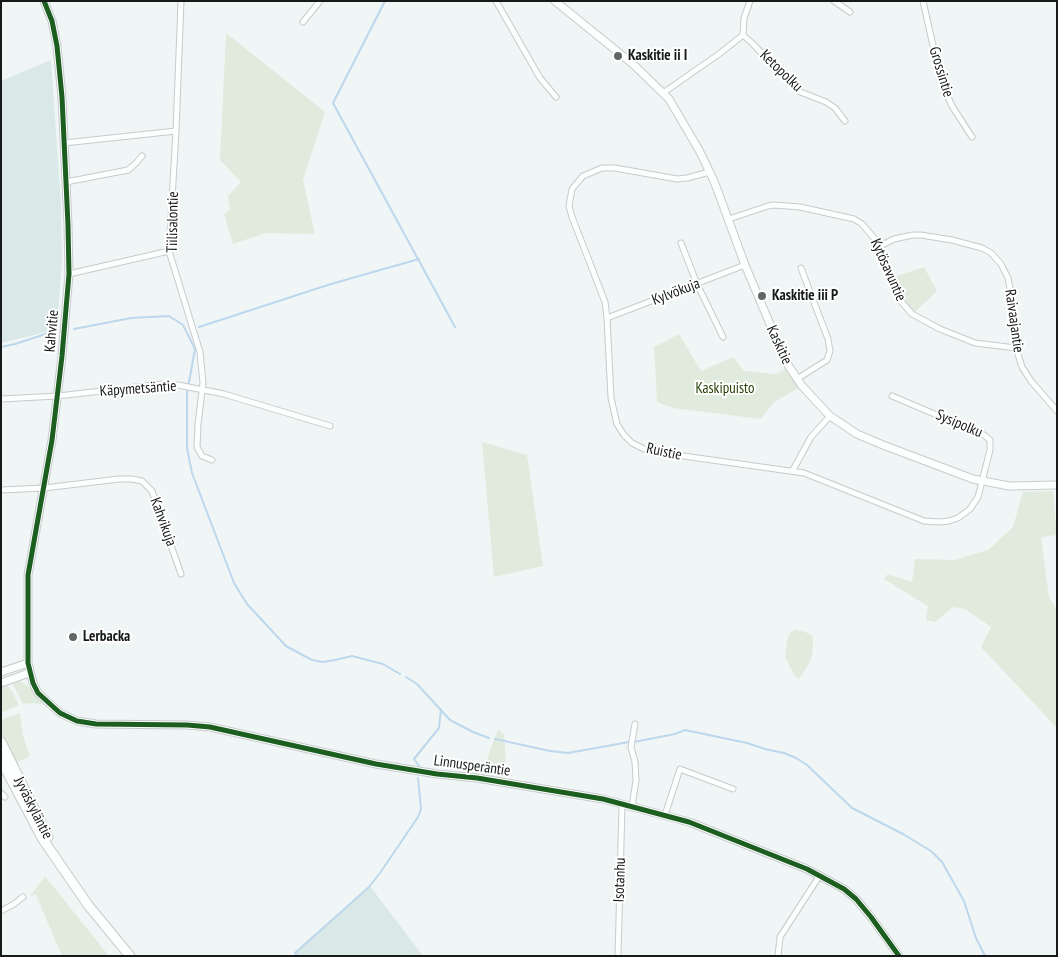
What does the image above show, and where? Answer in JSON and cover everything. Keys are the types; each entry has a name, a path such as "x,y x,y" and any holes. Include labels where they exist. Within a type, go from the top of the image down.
{"highway":[{"name":"Jyväskyläntie","path":"1,742 66,872"},
{"name":"Jyväskyläntie","path":"1,760 42,838 88,905 130,956"}],"street":[{"name":"Kahvitie","path":"28,663 28,575 58,396 69,274 64,143 57,46 52,21 44,1"},
{"name":"Tiilisalontie","path":"181,1 169,251 200,352 202,389 198,424 198,447 202,456 212,460"},
{"path":"303,22 320,1"},
{"path":"496,1 540,78 556,97"},
{"name":"Kaskitie","path":"555,1 634,65 663,93 678,114 710,172 745,265 786,362 812,399 830,416 857,434 883,445 1009,486 1057,485"},
{"path":"663,93 719,54 742,35 744,18 750,1"},
{"path":"834,1 850,12"},
{"name":"Grossintie","path":"923,1 941,81 952,106 972,137"},
{"name":"Ketopolku","path":"742,35 798,91 826,102 835,108 845,121"},
{"path":"64,143 176,132"},
{"path":"66,182 123,172 133,167 142,156"},
{"name":"Ruistie","path":"710,172 677,179 607,168 588,172 577,181 572,189 570,198 572,216 601,291 607,318 613,414 617,424 632,444 655,452 794,470 821,478 919,519 932,522 949,521 958,518 970,509 978,497 983,478"},
{"name":"Kytösavuntie","path":"729,219 768,206 783,205 854,219 869,231 878,247 898,298 912,314 940,329 975,343 1016,348"},
{"name":"Raivaajantie","path":"878,247 894,239 914,234 952,240 982,248 991,253 1001,264 1008,278 1016,348 1026,375 1057,410"},
{"path":"681,243 697,284 723,337"},
{"path":"69,274 169,251"},
{"name":"Kylvökuja","path":"607,318 745,265"},
{"path":"797,379 827,360 830,351 828,339 801,268"},
{"name":"Käpymetsäntie","path":"1,400 58,396 162,384 178,385 202,389 330,426"},
{"name":"Sysipolku","path":"892,396 988,437 991,444 983,478"},
{"path":"794,470 811,437 830,416"},
{"name":"Kahvikuja","path":"1,490 44,488 119,479 142,481 152,491 181,574"},
{"path":"1,672 28,663"},
{"name":"Linnusperäntie","path":"28,663 29,673 38,693 60,713 77,722 187,725 210,728 376,764 602,799 689,822 776,855 820,875 844,889 856,899 871,917 899,956"},
{"path":"1,683 29,673"},
{"path":"632,807 636,780 635,762 631,747 636,724"},
{"path":"665,815 680,769 733,789"},
{"name":"Isotanhu","path":"618,956 622,805"},
{"path":"778,956 780,937 820,875"},
{"path":"1,910 23,897"}],"shaded area":[{"path":"51,60 61,205 62,260 57,329 1,343 1,81"},
{"path":"370,886 423,956 299,956 296,951"}],"green space":[{"path":"226,33 325,112 303,180 315,234 266,233 233,244 224,214 230,209 228,196 241,182 220,160"},
{"path":"924,267 937,291 913,314 902,304 891,278"},
{"name":"Kaskipuisto","path":"679,334 701,371 733,357 744,371 775,374 789,367 802,386 774,402 761,419 673,408 657,402 654,347"},
{"path":"482,442 527,455 543,566 494,577"},
{"path":"1053,491 1057,535 1041,537 1049,597 1057,610 1057,728 981,647 991,627 965,609 953,607 935,622 926,620 928,606 884,579 888,574 912,582 915,559 954,560 988,550 1013,527 1023,492"},
{"path":"795,630 804,631 812,636 813,641 812,656 799,679 794,675 785,657 787,641 790,633"},
{"path":"15,681 22,682 30,688 45,705 23,704 12,683"},
{"path":"7,685 19,705 1,713 1,687"},
{"path":"20,713 23,736 30,756 16,763 1,732 1,720"},
{"path":"498,729 504,734 507,777 481,776"},
{"path":"45,876 109,956 62,956 36,895 30,896"}],"waterway":[{"path":"385,1 333,103 455,327"},
{"path":"199,327 331,284 419,259"},
{"path":"74,329 131,318 169,316 183,325 195,349 187,393 187,448 192,473 234,583 247,604 286,646 312,660 323,662 352,656 383,664 400,674"},
{"path":"1,347 55,331"},
{"path":"406,677 417,684 450,720 489,738"},
{"path":"419,766 414,759 439,728 441,709"},
{"path":"634,742 675,734 685,730 747,743 796,758 807,765 852,808 903,834 931,851 942,862 964,901 976,938 985,956"},
{"path":"495,739 568,753 629,742"},
{"path":"298,956 295,953 369,887 418,817 421,809 418,778"}],"cycle path":[{"path":"44,1 52,21 57,46 62,97 69,274 52,440 28,575 28,663 33,683 38,693 60,713 77,721 96,724 210,727 376,764 437,774 477,778 603,799 689,822 807,869 844,889 856,899 871,917 899,956"}],"place":[{"name":"Kaskitie ii I","path":"618,56"},
{"name":"Kaskitie iii P","path":"762,296"},
{"name":"Lerbacka","path":"73,637"}]}
